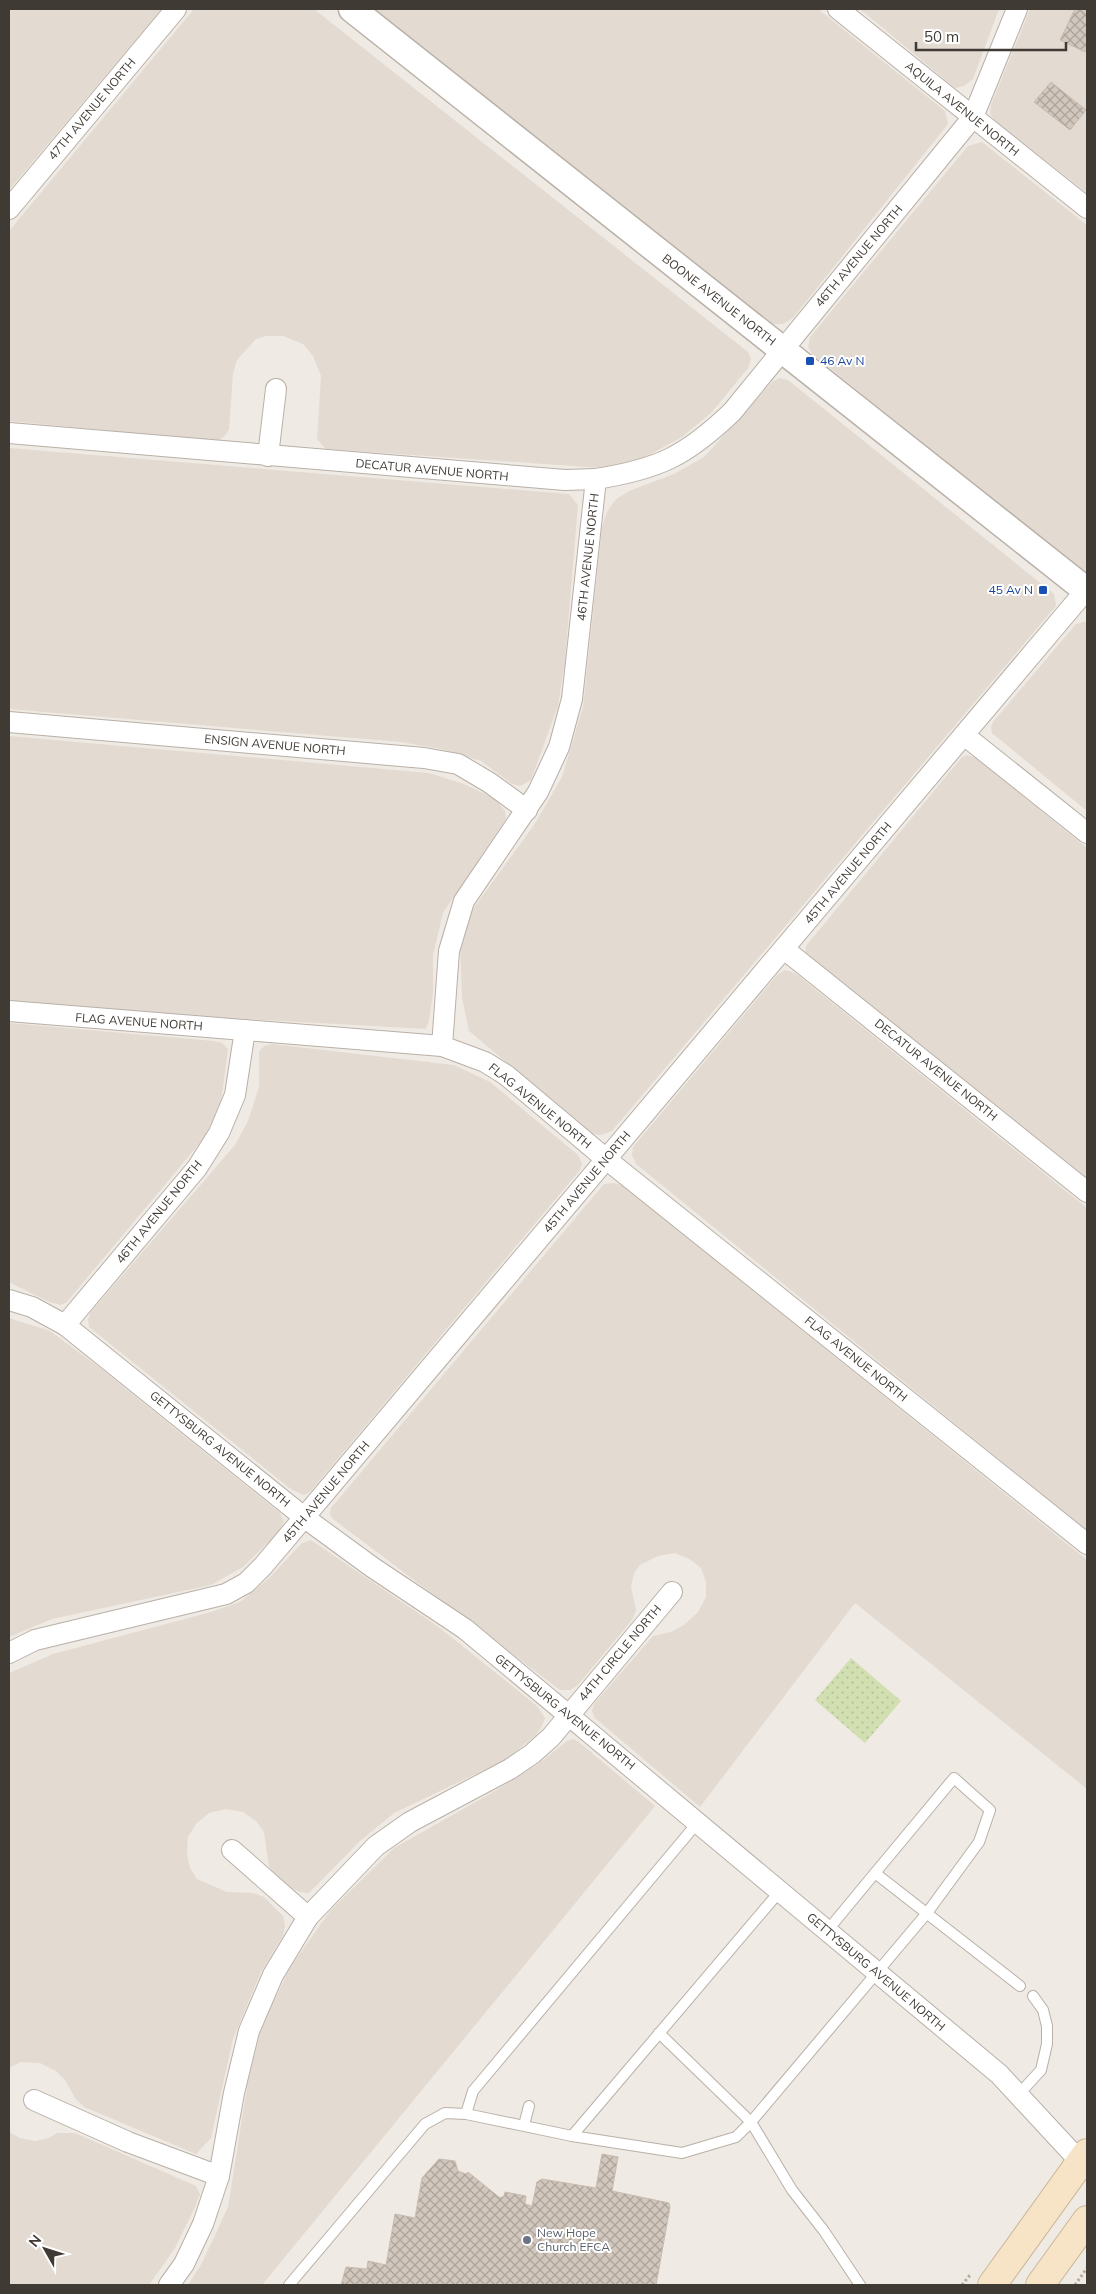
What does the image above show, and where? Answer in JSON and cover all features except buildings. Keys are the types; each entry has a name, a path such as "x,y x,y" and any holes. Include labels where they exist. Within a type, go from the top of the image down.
{"main road":[{"path":"992,2285 1085,2161"},
{"path":"1040,2285 1087,2220"}],"street":[{"name":"47TH AVENUE NORTH","path":"9,209 176,9"},
{"name":"BOONE AVENUE NORTH","path":"352,9 1087,590"},
{"name":"AQUILA AVENUE NORTH","path":"838,9 1087,208"},
{"name":"46TH AVENUE NORTH","path":"442,1046 449,952 454,926 464,901 538,792 559,746 572,699 596,479 634,473 662,463 703,439 732,412 973,117 1017,9"},
{"path":"268,456 276,389"},
{"name":"DECATUR AVENUE NORTH","path":"9,433 565,480 596,479"},
{"name":"45TH AVENUE NORTH","path":"9,1653 34,1640 226,1594 246,1583 305,1518 1087,590"},
{"name":"ENSIGN AVENUE NORTH","path":"9,722 424,758 458,764 490,783 526,810"},
{"path":"964,735 1087,833"},
{"name":"DECATUR AVENUE NORTH","path":"784,949 1087,1192"},
{"name":"FLAG AVENUE NORTH","path":"9,1011 442,1046 485,1062 506,1075 606,1159 1087,1544"},
{"name":"46TH AVENUE NORTH","path":"65,1325 197,1168 215,1140 235,1095 243,1057 245,1030"},
{"name":"GETTYSBURG AVENUE NORTH","path":"9,1300 32,1307 65,1325 305,1518 372,1567 464,1629 999,2074 1085,2161"},
{"name":"44TH CIRCLE NORTH","path":"170,2285 184,2264 203,2224 219,2176 234,2093 249,2032 273,1975 308,1917 376,1846 410,1822 518,1764 551,1737 672,1592"},
{"path":"232,1850 308,1917"},
{"path":"34,2100 128,2142 219,2176"}],"lane":[{"path":"289,2285 425,2124 445,2113 466,2114 572,2136 682,2153 736,2136 751,2122 927,1913 980,1842 990,1810 954,1778 827,1931"},
{"path":"466,2114 473,2091 698,1822"},
{"path":"875,1873 1020,1986"},
{"path":"572,2136 780,1891"},
{"path":"1019,2094 1041,2070 1047,2044 1047,2026 1043,2010 1033,1996"},
{"path":"660,2033 751,2122 792,2190 824,2231 860,2285"},
{"path":"524,2125 529,2106"}],"path":[{"path":"1075,2285 1087,2268"}],"shaded area":[{"path":"9,9 162,9 9,190"},
{"path":"194,9 314,9 748,352 751,359 748,368 712,412 682,437 638,461 601,468 326,449 317,439 321,376 313,356 303,344 283,336 266,336 256,339 237,360 233,374 229,429 225,436 217,441 9,421 9,231"},
{"path":"375,9 818,9 945,111 948,124 793,318 783,324 773,324"},
{"path":"860,9 999,9 973,79 964,86 955,88"},
{"path":"1030,9 1087,9 1087,193 995,121 990,114 991,105"},
{"path":"982,142 1087,225 1087,574 812,354 808,347 810,337 968,146"},
{"path":"780,378 788,380 1054,594 1056,606 612,1131 601,1135 592,1134 469,1031 462,998 460,942 473,909 534,825 562,777 583,707 602,527 607,512 615,500 629,491 674,474 704,457 773,381"},
{"path":"9,448 569,494 578,505 565,660 558,706 531,780 520,786 512,784 481,761 441,749 401,742 9,709"},
{"path":"1087,622 1087,811 992,733 991,727 993,722 1076,624"},
{"path":"9,736 429,773 464,784 495,799 505,811 506,819 443,913 433,955 433,993 426,1029 225,1018 9,1002"},
{"path":"967,755 976,758 1087,848 1087,1179 810,961 805,952 806,946 962,757"},
{"path":"785,970 795,973 1087,1208 1087,1531 636,1164 632,1155 633,1147 777,975"},
{"path":"9,1023 214,1041 222,1043 228,1049 221,1102 204,1138 66,1303 60,1305 47,1301 9,1282"},
{"path":"271,1044 454,1065 490,1082 578,1155 582,1163 580,1170 310,1492 304,1495 292,1490 89,1327 88,1320 90,1313 235,1145 248,1121 259,1087 259,1052 264,1046"},
{"path":"614,1183 622,1185 1087,1560 1087,1789 855,1603 700,1807 595,1718 592,1711 594,1704 653,1636 671,1632 684,1625 698,1612 706,1597 706,1582 701,1568 691,1560 675,1553 658,1556 640,1565 634,1573 631,1587 636,1610 632,1620 577,1686 570,1690 560,1690 333,1519 330,1514 331,1508 604,1184"},
{"path":"9,1318 50,1331 100,1368 280,1513 284,1521 279,1532 243,1567 211,1585 52,1619 9,1637"},
{"path":"311,1540 440,1628 537,1706 545,1718 536,1735 505,1760 394,1813 359,1842 309,1893 300,1892 285,1885 269,1867 264,1832 256,1821 243,1812 226,1809 209,1813 196,1824 188,1837 187,1854 190,1868 197,1879 227,1892 253,1893 264,1897 283,1916 285,1925 283,1936 261,1972 233,2039 211,2138 196,2154 84,2107 75,2098 65,2080 56,2071 40,2063 21,2062 9,2068 9,1673 53,1654 211,1612 240,1602 269,1578 302,1543"},
{"path":"573,1739 655,1806 262,2285 188,2285 202,2263 228,2207 248,2081 263,2022 291,1966 330,1911 394,1848 495,1791 538,1764 567,1741"},
{"path":"9,2132 20,2138 35,2141 49,2138 57,2133 75,2133 196,2186 200,2194 195,2207 175,2248 149,2285 9,2285"}],"green space":[{"path":"851,1658 901,1701 865,1743 815,1700"}],"place":[{"name":"46 Av N","path":"810,361"},
{"name":"45 Av N","path":"1043,590"},
{"name":"New Hope Church EFCA","path":"527,2240"}]}
